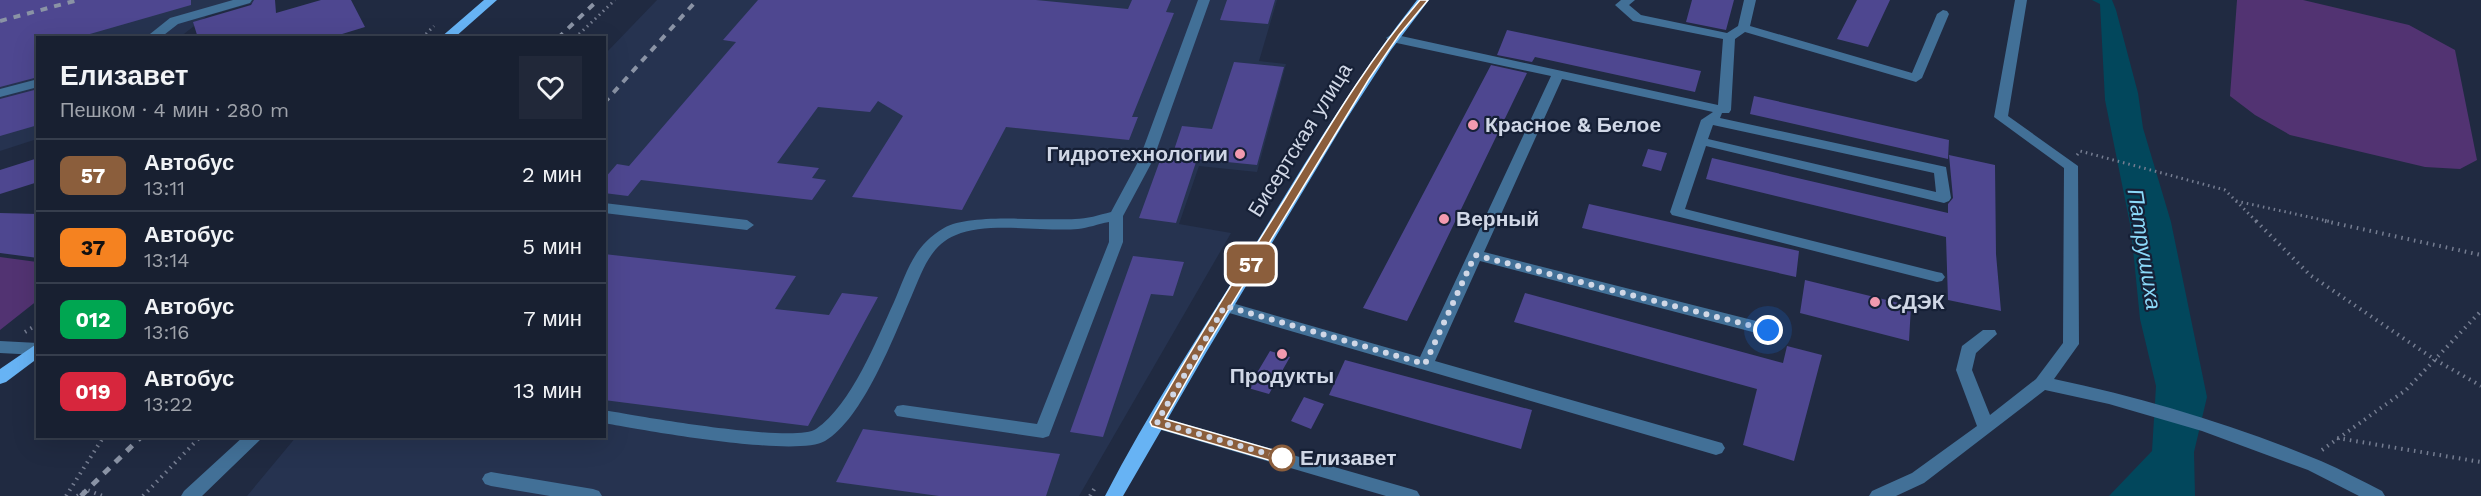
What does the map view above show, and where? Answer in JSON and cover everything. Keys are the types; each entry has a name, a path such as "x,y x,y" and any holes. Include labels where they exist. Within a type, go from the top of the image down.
{"main road":[{"path":"448,36 491,0"},
{"name":"Бисертская улица","path":"1114,496 1225,306 1364,79 1392,39 1424,0"},
{"path":"0,378 36,351"}],"street":[{"path":"154,36 174,21 246,0"},
{"path":"903,411 1043,431 1116,242 1116,216 1146,160 1204,0"},
{"path":"1629,0 1622,5 1637,18 1729,37 1744,28 1750,0"},
{"path":"1878,496 1918,478 1986,428 2042,383 2071,344 2071,166 2001,117 2021,0"},
{"path":"1744,28 1916,78 1943,14"},
{"path":"1724,110 1729,37"},
{"path":"1392,39 1724,110"},
{"path":"1425,364 1558,74"},
{"path":"0,93 36,83"},
{"path":"1724,110 1708,120 1677,212 1937,277"},
{"path":"1700,141 1944,198 1941,170 1708,120"},
{"path":"606,208 747,225"},
{"path":"606,416 663,427 775,440 818,436 845,414 884,341 924,250 950,231 978,225 1078,224 1116,216"},
{"path":"1475,255 1768,330"},
{"path":"1225,306 1716,447"},
{"path":"1986,428 1964,369 1968,350 1989,334"},
{"path":"0,346 36,349"},
{"path":"2042,383 2112,397 2241,439 2307,463 2376,496"},
{"path":"1157,422 1411,496"},
{"path":"190,496 253,438"},
{"path":"491,479 593,496"}],"path":[{"path":"577,36 615,0"},
{"path":"2080,151 2225,190 2310,275 2434,359 2481,386"},
{"path":"2236,201 2481,255"},
{"path":"2307,463 2337,437 2406,390 2481,311"},
{"path":"2337,437 2481,462"},
{"path":"66,496 104,438"},
{"path":"143,496 199,438"},
{"path":"77,496 87,490 103,496"}],"shaded area":[{"path":"0,0 264,0 207,16 181,36 36,36 36,139 0,151"},
{"path":"657,0 1277,0 1259,61 1286,64 1257,172 1199,166 1179,224 1231,233 1079,496 247,496 295,438 606,438 606,53"},
{"path":"2237,0 2303,0 2409,25 2455,50 2477,160 2460,169 2425,167 2290,135 2255,115 2230,96"},
{"path":"0,257 36,262 36,302 0,330"}],"water":[{"name":"Патрушиха","path":"2092,0 2112,0 2116,10 2138,93 2143,128 2171,222 2207,397 2194,452 2195,496 2109,496 2152,451 2156,386 2140,319 2131,229 2105,100 2100,4"}],"building":[{"path":"0,0 191,0 191,5 83,36 36,36 36,78 0,87"},
{"path":"254,0 275,0 276,13 321,0 351,0 365,27 336,36 197,36 193,22 251,5"},
{"path":"758,0 1036,0 1128,9 1132,0 1171,0 1166,12 1174,13 1132,117 1138,117 1129,140 1006,127 962,210 852,197 903,116 878,101 870,112 818,107 777,163 819,168 812,178 826,180 812,200 641,180 628,196 606,193 606,177 617,164 629,166 736,42 723,40"},
{"path":"1227,0 1275,0 1268,24 1220,20"},
{"path":"1692,0 1734,0 1726,30 1686,22"},
{"path":"1857,0 1890,0 1868,47 1837,39"},
{"path":"1507,30 1701,71 1695,92 1535,57 1532,62 1497,55"},
{"path":"1234,62 1284,67 1257,165 1197,159 1176,223 1139,218 1162,155 1172,156 1182,126 1212,129"},
{"path":"1491,65 1527,73 1407,321 1363,308"},
{"path":"36,90 36,126 0,136 0,99"},
{"path":"1754,96 1949,140 1948,159 1750,114"},
{"path":"1648,149 1667,153 1661,171 1642,166"},
{"path":"1949,155 1995,165 1996,254 2001,311 1948,300 1946,237 1706,179 1712,158 1948,213 1948,204 1953,198"},
{"path":"36,159 36,183 0,194 0,170"},
{"path":"1589,204 1799,251 1796,277 1582,228"},
{"path":"0,213 36,214 36,258 0,253"},
{"path":"606,254 796,276 775,309 829,315 842,293 878,297 808,426 606,400"},
{"path":"1133,256 1184,262 1173,296 1151,294 1103,437 1070,432"},
{"path":"1805,280 1911,306 1909,341 1800,313"},
{"path":"1525,293 1783,363 1787,346 1822,355 1794,461 1743,445 1757,389 1514,322"},
{"path":"1270,351 1290,357 1269,394 1248,388"},
{"path":"1345,360 1532,410 1521,449 1329,395"},
{"path":"1304,397 1324,404 1311,429 1291,421"},
{"path":"863,429 1060,454 1046,496 939,496 836,482"}],"railway":[{"path":"0,21 78,0"},
{"path":"560,36 598,0"},
{"path":"606,101 697,0"},
{"path":"81,496 140,438"}],"bus line":[{"name":"57","path":"1282,458 1157,422 1364,79 1395,33 1423,0"}],"place":[{"name":"Красное & Белое","path":"1473,125"},
{"name":"Гидротехнологии","path":"1240,154"},
{"name":"Верный","path":"1444,219"},
{"name":"СДЭК","path":"1875,302"},
{"name":"Продукты","path":"1282,354"},
{"name":"Елизавет","path":"1282,458"}],"route":[{"path":"1282,458 1157,422 1225,306 1425,364 1475,255 1768,330"}]}
